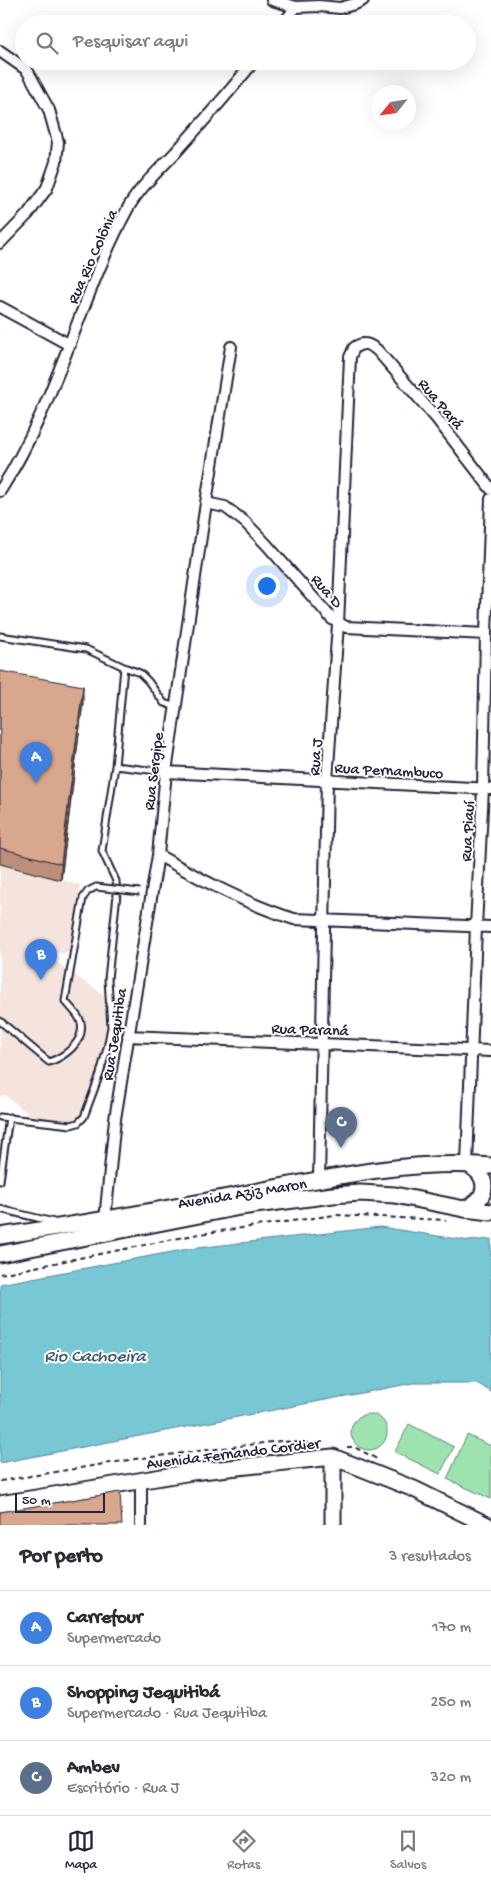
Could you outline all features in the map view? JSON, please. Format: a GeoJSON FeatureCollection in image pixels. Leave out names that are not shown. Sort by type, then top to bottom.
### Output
{"type":"FeatureCollection","features":[{"type":"Feature","properties":{"kind":"main road","name":"Avenida Aziz Maron"},"geometry":{"type":"LineString","coordinates":[[0,1236],[104,1220],[393,1168],[467,1164],[491,1166]]}},
{"type":"Feature","properties":{"kind":"main road"},"geometry":{"type":"LineString","coordinates":[[459,1215],[479,1200],[483,1192],[484,1183],[481,1175],[475,1168],[467,1164]]}},
{"type":"Feature","properties":{"kind":"main road","name":"Avenida Aziz Maron"},"geometry":{"type":"LineString","coordinates":[[0,1254],[240,1208],[360,1192],[395,1195],[459,1215],[491,1212]]}},
{"type":"Feature","properties":{"kind":"main road"},"geometry":{"type":"LineString","coordinates":[[333,1457],[333,1525]]}},
{"type":"Feature","properties":{"kind":"main road","name":"Avenida Fernando Cordier"},"geometry":{"type":"LineString","coordinates":[[0,1504],[192,1472],[333,1457],[414,1489],[487,1525]]}},
{"type":"Feature","properties":{"kind":"street"},"geometry":{"type":"LineString","coordinates":[[272,0],[296,6],[340,8],[363,0]]}},
{"type":"Feature","properties":{"kind":"street"},"geometry":{"type":"LineString","coordinates":[[290,15],[296,6]]}},
{"type":"Feature","properties":{"kind":"street"},"geometry":{"type":"LineString","coordinates":[[0,51],[15,62]]}},
{"type":"Feature","properties":{"kind":"street"},"geometry":{"type":"LineString","coordinates":[[0,243],[28,214],[47,188],[56,162],[58,142],[49,110],[26,70]]}},
{"type":"Feature","properties":{"kind":"street","name":"Rua Rio Colônia"},"geometry":{"type":"LineString","coordinates":[[0,491],[22,455],[70,345],[101,262],[129,206],[150,178],[208,117],[247,70]]}},
{"type":"Feature","properties":{"kind":"street"},"geometry":{"type":"LineString","coordinates":[[0,307],[70,345]]}},
{"type":"Feature","properties":{"kind":"street","name":"Rua Pará"},"geometry":{"type":"LineString","coordinates":[[364,343],[370,344],[377,350],[431,412],[491,489]]}},
{"type":"Feature","properties":{"kind":"street","name":"Rua J"},"geometry":{"type":"LineString","coordinates":[[319,1180],[320,1044],[327,781],[338,624],[350,357],[354,348],[364,343]]}},
{"type":"Feature","properties":{"kind":"street","name":"Rua Sergipe"},"geometry":{"type":"LineString","coordinates":[[158,854],[166,772],[231,347]]}},
{"type":"Feature","properties":{"kind":"street","name":"Rua Piauí"},"geometry":{"type":"LineString","coordinates":[[467,1164],[476,927],[487,789],[486,634],[491,499]]}},
{"type":"Feature","properties":{"kind":"street","name":"Rua D"},"geometry":{"type":"LineString","coordinates":[[206,503],[225,507],[245,522],[338,624],[346,627],[486,634]]}},
{"type":"Feature","properties":{"kind":"street","name":"Rua Pernambuco"},"geometry":{"type":"LineString","coordinates":[[166,772],[487,789]]}},
{"type":"Feature","properties":{"kind":"street"},"geometry":{"type":"LineString","coordinates":[[158,854],[216,887],[268,911],[294,920],[491,927]]}},
{"type":"Feature","properties":{"kind":"street","name":"Rua Jequitiba"},"geometry":{"type":"LineString","coordinates":[[104,1220],[115,1119],[158,854]]}},
{"type":"Feature","properties":{"kind":"street","name":"Rua Paraná"},"geometry":{"type":"LineString","coordinates":[[128,1036],[491,1051]]}},
{"type":"Feature","properties":{"kind":"street"},"geometry":{"type":"LineString","coordinates":[[141,1481],[141,1525]]}},
{"type":"Feature","properties":{"kind":"lane"},"geometry":{"type":"LineString","coordinates":[[0,636],[86,649],[124,668],[140,673],[164,703],[176,707]]}},
{"type":"Feature","properties":{"kind":"lane"},"geometry":{"type":"LineString","coordinates":[[0,1117],[71,1125],[78,1123],[84,1117],[100,1074],[111,1027],[108,979],[117,894],[116,881],[102,851],[115,766],[124,668]]}},
{"type":"Feature","properties":{"kind":"lane"},"geometry":{"type":"LineString","coordinates":[[115,766],[166,772]]}},
{"type":"Feature","properties":{"kind":"lane"},"geometry":{"type":"LineString","coordinates":[[0,1021],[49,1062],[59,1059],[69,1052],[81,1032],[81,1022],[65,1001],[83,898],[88,891],[96,887],[152,893]]}},
{"type":"Feature","properties":{"kind":"lane"},"geometry":{"type":"LineString","coordinates":[[0,1181],[10,1117]]}},
{"type":"Feature","properties":{"kind":"lane"},"geometry":{"type":"LineString","coordinates":[[0,1209],[66,1226]]}},
{"type":"Feature","properties":{"kind":"path"},"geometry":{"type":"LineString","coordinates":[[0,1274],[199,1234],[335,1215],[459,1215]]}},
{"type":"Feature","properties":{"kind":"shaded area"},"geometry":{"type":"Polygon","coordinates":[[[0,864],[80,885],[70,953],[49,952],[60,965],[103,994],[118,1040],[91,1086],[83,1121],[37,1121],[5,1095],[0,1097],[0,864]]]}},
{"type":"Feature","properties":{"kind":"green space"},"geometry":{"type":"Polygon","coordinates":[[[369,1414],[376,1415],[382,1419],[386,1425],[386,1439],[382,1445],[376,1449],[369,1450],[362,1449],[356,1445],[352,1439],[351,1432],[352,1425],[356,1419],[362,1415],[369,1414]]]}},
{"type":"Feature","properties":{"kind":"green space"},"geometry":{"type":"Polygon","coordinates":[[[409,1424],[454,1447],[440,1474],[395,1452],[409,1424]]]}},
{"type":"Feature","properties":{"kind":"green space"},"geometry":{"type":"Polygon","coordinates":[[[467,1435],[491,1446],[491,1499],[447,1479],[467,1435]]]}},
{"type":"Feature","properties":{"kind":"water","name":"Rio Cachoeira"},"geometry":{"type":"Polygon","coordinates":[[[380,1227],[470,1241],[491,1239],[491,1392],[477,1383],[413,1383],[0,1463],[0,1284],[188,1249],[380,1227]]]}},
{"type":"Feature","properties":{"kind":"building"},"geometry":{"type":"Polygon","coordinates":[[[0,671],[83,686],[61,864],[0,848],[0,671]]]}},
{"type":"Feature","properties":{"kind":"building"},"geometry":{"type":"Polygon","coordinates":[[[120,1492],[122,1525],[0,1525],[0,1512],[120,1492]]]}},
{"type":"Feature","properties":{"kind":"place","name":"Carrefour"},"geometry":{"type":"Point","coordinates":[36,783]}},
{"type":"Feature","properties":{"kind":"place","name":"Shopping Jequitibá"},"geometry":{"type":"Point","coordinates":[41,980]}},
{"type":"Feature","properties":{"kind":"place","name":"Ambev"},"geometry":{"type":"Point","coordinates":[341,1148]}}]}
